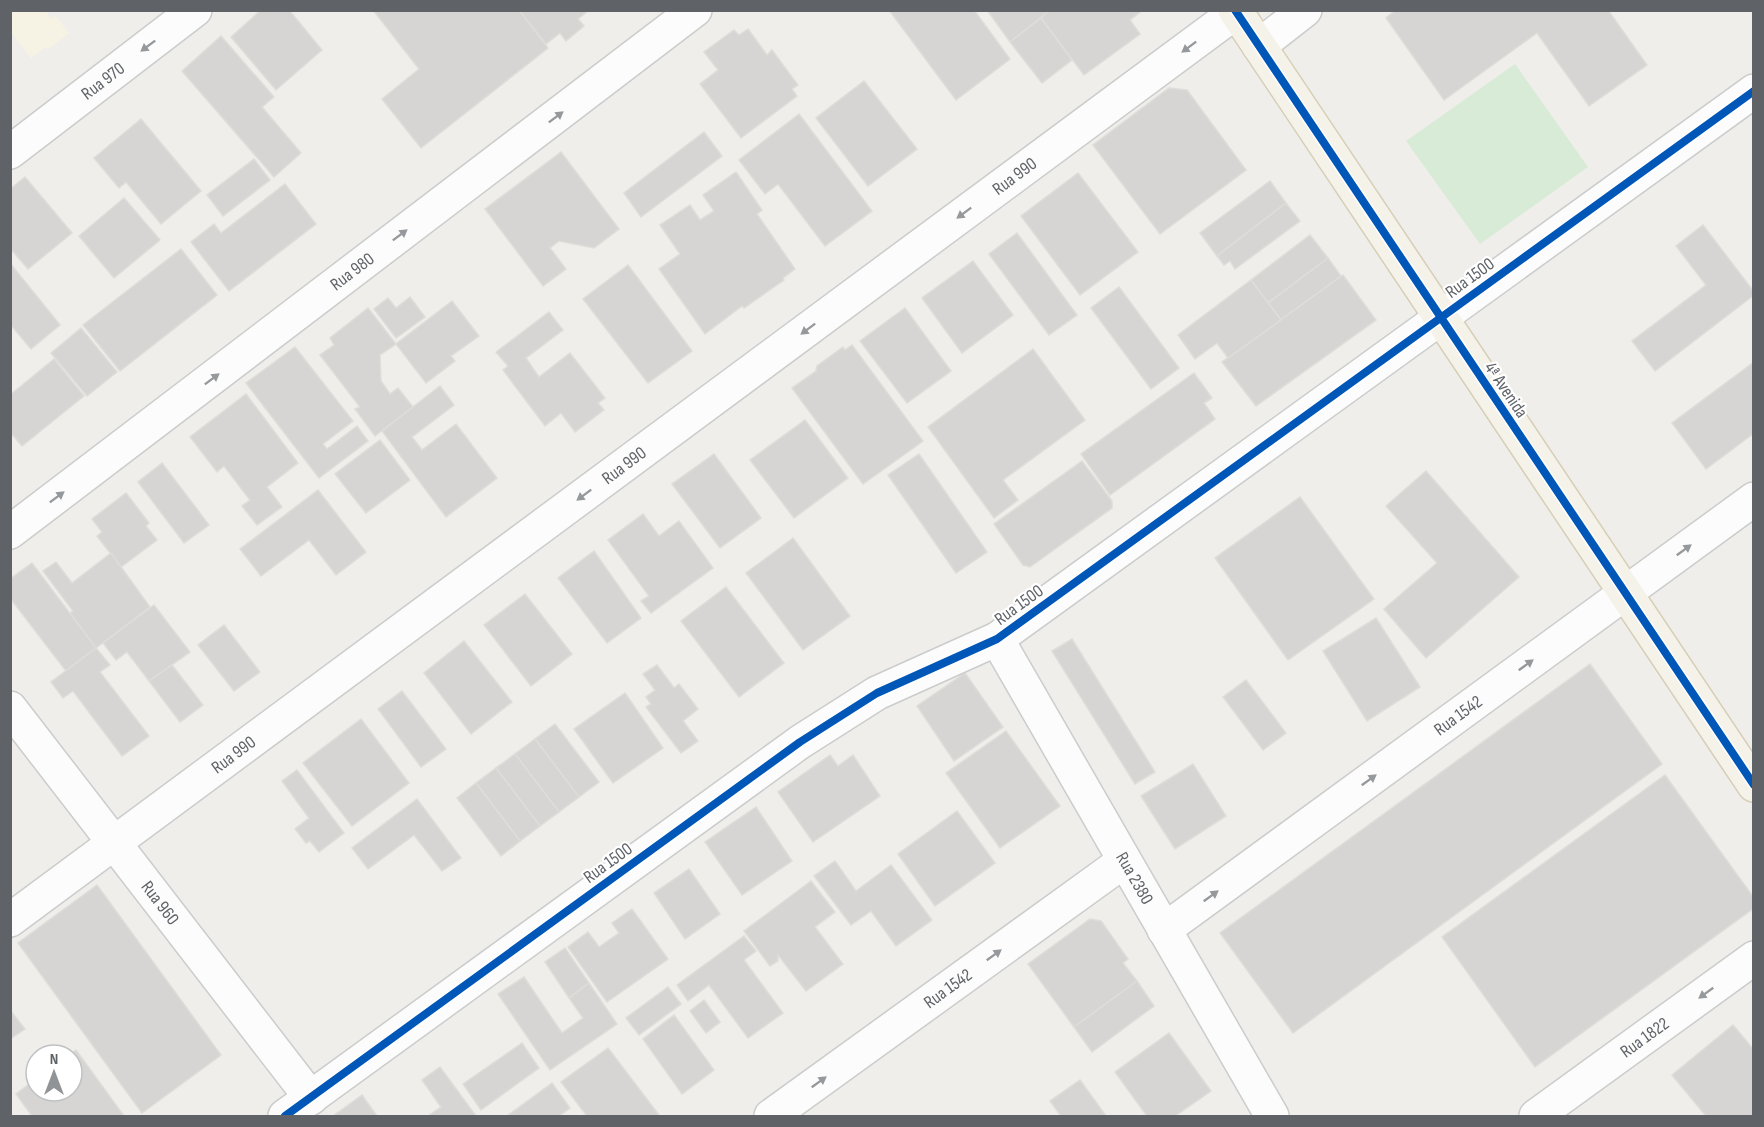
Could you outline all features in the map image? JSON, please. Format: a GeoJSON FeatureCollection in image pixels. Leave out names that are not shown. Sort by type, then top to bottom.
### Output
{"type":"FeatureCollection","features":[{"type":"Feature","properties":{"kind":"main road","name":"4ª Avenida"},"geometry":{"type":"LineString","coordinates":[[1235,11],[1754,785]]}},
{"type":"Feature","properties":{"kind":"street","name":"Rua 970"},"geometry":{"type":"LineString","coordinates":[[10,152],[195,10]]}},
{"type":"Feature","properties":{"kind":"street","name":"Rua 980"},"geometry":{"type":"LineString","coordinates":[[10,532],[695,10]]}},
{"type":"Feature","properties":{"kind":"street"},"geometry":{"type":"LineString","coordinates":[[1259,46],[1305,10]]}},
{"type":"Feature","properties":{"kind":"street","name":"Rua 990"},"geometry":{"type":"LineString","coordinates":[[10,920],[1235,11]]}},
{"type":"Feature","properties":{"kind":"street","name":"Rua 1500"},"geometry":{"type":"LineString","coordinates":[[298,1107],[800,742],[877,693],[997,639],[1754,91]]}},
{"type":"Feature","properties":{"kind":"street","name":"Rua 1542"},"geometry":{"type":"LineString","coordinates":[[1164,930],[1754,499]]}},
{"type":"Feature","properties":{"kind":"street","name":"Rua 2380"},"geometry":{"type":"LineString","coordinates":[[997,639],[1272,1116]]}},
{"type":"Feature","properties":{"kind":"street","name":"Rua 960"},"geometry":{"type":"LineString","coordinates":[[10,708],[114,843],[298,1107]]}},
{"type":"Feature","properties":{"kind":"street","name":"Rua 1542"},"geometry":{"type":"LineString","coordinates":[[771,1116],[1124,861]]}},
{"type":"Feature","properties":{"kind":"street","name":"Rua 1822"},"geometry":{"type":"LineString","coordinates":[[1536,1116],[1754,958]]}},
{"type":"Feature","properties":{"kind":"shaded area"},"geometry":{"type":"Polygon","coordinates":[[[45,10],[52,19],[56,16],[69,33],[48,49],[46,47],[31,58],[11,32],[11,11],[45,10]]]}},
{"type":"Feature","properties":{"kind":"green space"},"geometry":{"type":"Polygon","coordinates":[[[1515,64],[1588,167],[1480,244],[1406,141],[1515,64]]]}},
{"type":"Feature","properties":{"kind":"building"},"geometry":{"type":"Polygon","coordinates":[[[261,10],[289,10],[322,50],[276,90],[231,37],[261,10]]]}},
{"type":"Feature","properties":{"kind":"building"},"geometry":{"type":"Polygon","coordinates":[[[373,10],[519,10],[548,48],[421,148],[382,99],[419,69],[373,10]]]}},
{"type":"Feature","properties":{"kind":"building"},"geometry":{"type":"Polygon","coordinates":[[[519,10],[589,10],[578,19],[584,26],[566,41],[560,33],[546,44],[519,10]]]}},
{"type":"Feature","properties":{"kind":"building"},"geometry":{"type":"Polygon","coordinates":[[[889,10],[974,10],[1010,59],[956,100],[889,10]]]}},
{"type":"Feature","properties":{"kind":"building"},"geometry":{"type":"Polygon","coordinates":[[[987,10],[1050,10],[1010,42],[987,10]]]}},
{"type":"Feature","properties":{"kind":"building"},"geometry":{"type":"Polygon","coordinates":[[[1050,10],[1143,10],[1130,20],[1140,34],[1084,75],[1041,18],[1050,10]]]}},
{"type":"Feature","properties":{"kind":"building"},"geometry":{"type":"Polygon","coordinates":[[[1396,10],[1608,10],[1647,65],[1589,106],[1537,33],[1444,100],[1386,18],[1396,10]]]}},
{"type":"Feature","properties":{"kind":"building"},"geometry":{"type":"Polygon","coordinates":[[[1041,18],[1072,60],[1042,83],[1010,42],[1041,18]]]}},
{"type":"Feature","properties":{"kind":"building"},"geometry":{"type":"Polygon","coordinates":[[[748,29],[767,55],[772,50],[798,85],[792,89],[797,96],[741,138],[700,84],[718,70],[704,52],[734,30],[739,35],[748,29]]]}},
{"type":"Feature","properties":{"kind":"building"},"geometry":{"type":"Polygon","coordinates":[[[221,36],[274,97],[262,107],[301,153],[274,177],[182,71],[221,36]]]}},
{"type":"Feature","properties":{"kind":"building"},"geometry":{"type":"Polygon","coordinates":[[[864,81],[917,149],[868,186],[816,118],[864,81]]]}},
{"type":"Feature","properties":{"kind":"building"},"geometry":{"type":"Polygon","coordinates":[[[1169,88],[1187,90],[1246,170],[1160,234],[1093,145],[1169,88]]]}},
{"type":"Feature","properties":{"kind":"building"},"geometry":{"type":"Polygon","coordinates":[[[799,114],[872,211],[825,246],[778,184],[765,194],[739,160],[799,114]]]}},
{"type":"Feature","properties":{"kind":"building"},"geometry":{"type":"Polygon","coordinates":[[[141,119],[201,191],[161,224],[126,182],[119,188],[94,158],[141,119]]]}},
{"type":"Feature","properties":{"kind":"building"},"geometry":{"type":"Polygon","coordinates":[[[704,132],[722,156],[641,217],[624,193],[704,132]]]}},
{"type":"Feature","properties":{"kind":"building"},"geometry":{"type":"Polygon","coordinates":[[[561,152],[619,229],[594,248],[559,241],[550,248],[566,269],[543,286],[485,209],[561,152]]]}},
{"type":"Feature","properties":{"kind":"building"},"geometry":{"type":"Polygon","coordinates":[[[254,159],[270,180],[223,216],[207,195],[254,159]]]}},
{"type":"Feature","properties":{"kind":"building"},"geometry":{"type":"Polygon","coordinates":[[[736,172],[762,210],[757,214],[795,269],[783,278],[784,280],[744,308],[742,306],[705,334],[659,269],[680,254],[660,225],[690,205],[700,220],[714,211],[703,195],[736,172]]]}},
{"type":"Feature","properties":{"kind":"building"},"geometry":{"type":"Polygon","coordinates":[[[1078,173],[1138,252],[1080,295],[1021,216],[1078,173]]]}},
{"type":"Feature","properties":{"kind":"building"},"geometry":{"type":"Polygon","coordinates":[[[25,177],[72,233],[28,269],[10,248],[10,189],[25,177]]]}},
{"type":"Feature","properties":{"kind":"building"},"geometry":{"type":"Polygon","coordinates":[[[1270,181],[1286,203],[1217,256],[1200,233],[1270,181]]]}},
{"type":"Feature","properties":{"kind":"building"},"geometry":{"type":"Polygon","coordinates":[[[285,184],[316,224],[229,291],[191,242],[214,224],[221,233],[285,184]]]}},
{"type":"Feature","properties":{"kind":"building"},"geometry":{"type":"Polygon","coordinates":[[[124,198],[160,240],[114,278],[79,236],[124,198]]]}},
{"type":"Feature","properties":{"kind":"building"},"geometry":{"type":"Polygon","coordinates":[[[1286,203],[1300,221],[1235,269],[1230,261],[1224,265],[1217,256],[1286,203]]]}},
{"type":"Feature","properties":{"kind":"building"},"geometry":{"type":"Polygon","coordinates":[[[1703,225],[1754,295],[1655,371],[1632,341],[1706,285],[1676,246],[1703,225]]]}},
{"type":"Feature","properties":{"kind":"building"},"geometry":{"type":"Polygon","coordinates":[[[1017,233],[1077,315],[1049,335],[989,254],[1017,233]]]}},
{"type":"Feature","properties":{"kind":"building"},"geometry":{"type":"Polygon","coordinates":[[[1310,235],[1328,258],[1268,303],[1251,280],[1310,235]]]}},
{"type":"Feature","properties":{"kind":"building"},"geometry":{"type":"Polygon","coordinates":[[[181,249],[217,295],[120,371],[83,325],[181,249]]]}},
{"type":"Feature","properties":{"kind":"building"},"geometry":{"type":"Polygon","coordinates":[[[1328,258],[1341,276],[1281,320],[1268,303],[1328,258]]]}},
{"type":"Feature","properties":{"kind":"building"},"geometry":{"type":"Polygon","coordinates":[[[973,261],[1013,315],[962,353],[922,298],[973,261]]]}},
{"type":"Feature","properties":{"kind":"building"},"geometry":{"type":"Polygon","coordinates":[[[10,263],[60,325],[31,349],[10,324],[10,263]]]}},
{"type":"Feature","properties":{"kind":"building"},"geometry":{"type":"Polygon","coordinates":[[[628,265],[692,351],[648,383],[583,299],[628,265]]]}},
{"type":"Feature","properties":{"kind":"building"},"geometry":{"type":"Polygon","coordinates":[[[1343,275],[1376,320],[1256,406],[1222,362],[1343,275]]]}},
{"type":"Feature","properties":{"kind":"building"},"geometry":{"type":"Polygon","coordinates":[[[1251,280],[1281,320],[1228,358],[1217,343],[1195,359],[1178,335],[1251,280]]]}},
{"type":"Feature","properties":{"kind":"building"},"geometry":{"type":"Polygon","coordinates":[[[1119,287],[1179,368],[1151,389],[1091,308],[1119,287]]]}},
{"type":"Feature","properties":{"kind":"building"},"geometry":{"type":"Polygon","coordinates":[[[410,297],[425,317],[396,338],[374,309],[388,298],[396,308],[410,297]]]}},
{"type":"Feature","properties":{"kind":"building"},"geometry":{"type":"Polygon","coordinates":[[[452,301],[479,336],[451,356],[455,361],[426,383],[396,344],[452,301]]]}},
{"type":"Feature","properties":{"kind":"building"},"geometry":{"type":"Polygon","coordinates":[[[368,308],[396,344],[380,355],[381,381],[390,394],[398,388],[413,407],[375,436],[355,409],[360,407],[320,355],[334,345],[330,338],[368,308]]]}},
{"type":"Feature","properties":{"kind":"building"},"geometry":{"type":"Polygon","coordinates":[[[905,308],[951,371],[907,403],[860,341],[905,308]]]}},
{"type":"Feature","properties":{"kind":"building"},"geometry":{"type":"Polygon","coordinates":[[[549,312],[563,330],[526,358],[539,377],[570,353],[605,398],[598,403],[604,410],[575,432],[561,413],[545,426],[503,370],[508,366],[496,352],[549,312]]]}},
{"type":"Feature","properties":{"kind":"building"},"geometry":{"type":"Polygon","coordinates":[[[81,328],[117,372],[87,396],[51,353],[81,328]]]}},
{"type":"Feature","properties":{"kind":"building"},"geometry":{"type":"Polygon","coordinates":[[[852,345],[923,441],[863,484],[792,388],[843,347],[845,350],[852,345]]]}},
{"type":"Feature","properties":{"kind":"building"},"geometry":{"type":"Polygon","coordinates":[[[295,347],[353,421],[323,444],[327,449],[357,426],[368,441],[319,478],[246,383],[295,347]]]}},
{"type":"Feature","properties":{"kind":"building"},"geometry":{"type":"Polygon","coordinates":[[[1033,349],[1085,420],[1003,480],[1018,500],[994,518],[928,427],[1033,349]]]}},
{"type":"Feature","properties":{"kind":"building"},"geometry":{"type":"Polygon","coordinates":[[[54,359],[84,396],[22,446],[10,432],[10,395],[54,359]]]}},
{"type":"Feature","properties":{"kind":"building"},"geometry":{"type":"Polygon","coordinates":[[[1754,362],[1754,433],[1706,469],[1672,423],[1754,362]]]}},
{"type":"Feature","properties":{"kind":"building"},"geometry":{"type":"Polygon","coordinates":[[[1194,373],[1212,398],[1204,403],[1215,419],[1110,495],[1081,454],[1194,373]]]}},
{"type":"Feature","properties":{"kind":"building"},"geometry":{"type":"Polygon","coordinates":[[[440,386],[454,405],[412,437],[422,450],[456,424],[497,478],[446,517],[382,431],[440,386]]]}},
{"type":"Feature","properties":{"kind":"building"},"geometry":{"type":"Polygon","coordinates":[[[246,394],[298,463],[267,487],[282,507],[257,525],[242,506],[250,500],[224,466],[217,472],[190,437],[246,394]]]}},
{"type":"Feature","properties":{"kind":"building"},"geometry":{"type":"Polygon","coordinates":[[[805,420],[848,478],[794,518],[750,460],[805,420]]]}},
{"type":"Feature","properties":{"kind":"building"},"geometry":{"type":"Polygon","coordinates":[[[380,440],[410,480],[366,513],[335,474],[380,440]]]}},
{"type":"Feature","properties":{"kind":"building"},"geometry":{"type":"Polygon","coordinates":[[[714,454],[761,518],[720,548],[672,484],[714,454]]]}},
{"type":"Feature","properties":{"kind":"building"},"geometry":{"type":"Polygon","coordinates":[[[919,454],[987,552],[956,573],[888,475],[919,454]]]}},
{"type":"Feature","properties":{"kind":"building"},"geometry":{"type":"Polygon","coordinates":[[[1082,461],[1112,501],[1112,508],[1030,567],[1023,565],[994,524],[1082,461]]]}},
{"type":"Feature","properties":{"kind":"building"},"geometry":{"type":"Polygon","coordinates":[[[162,463],[209,525],[184,543],[138,482],[162,463]]]}},
{"type":"Feature","properties":{"kind":"building"},"geometry":{"type":"Polygon","coordinates":[[[1426,471],[1519,577],[1426,658],[1384,609],[1437,563],[1386,506],[1426,471]]]}},
{"type":"Feature","properties":{"kind":"building"},"geometry":{"type":"Polygon","coordinates":[[[318,490],[366,552],[336,575],[309,540],[261,576],[240,549],[318,490]]]}},
{"type":"Feature","properties":{"kind":"building"},"geometry":{"type":"Polygon","coordinates":[[[126,493],[149,523],[146,526],[157,540],[121,567],[97,536],[102,532],[92,519],[126,493]]]}},
{"type":"Feature","properties":{"kind":"building"},"geometry":{"type":"Polygon","coordinates":[[[1300,497],[1374,599],[1288,660],[1215,558],[1300,497]]]}},
{"type":"Feature","properties":{"kind":"building"},"geometry":{"type":"Polygon","coordinates":[[[643,514],[659,536],[679,521],[713,568],[651,613],[641,601],[649,596],[608,540],[643,514]]]}},
{"type":"Feature","properties":{"kind":"building"},"geometry":{"type":"Polygon","coordinates":[[[793,538],[850,616],[803,650],[746,573],[793,538]]]}},
{"type":"Feature","properties":{"kind":"building"},"geometry":{"type":"Polygon","coordinates":[[[594,551],[641,618],[607,643],[558,578],[594,551]]]}},
{"type":"Feature","properties":{"kind":"building"},"geometry":{"type":"Polygon","coordinates":[[[111,553],[150,607],[96,648],[70,613],[73,611],[43,571],[56,562],[72,583],[111,553]]]}},
{"type":"Feature","properties":{"kind":"building"},"geometry":{"type":"Polygon","coordinates":[[[32,563],[96,648],[66,671],[10,598],[10,579],[32,563]]]}},
{"type":"Feature","properties":{"kind":"building"},"geometry":{"type":"Polygon","coordinates":[[[726,587],[784,663],[739,697],[681,621],[726,587]]]}},
{"type":"Feature","properties":{"kind":"building"},"geometry":{"type":"Polygon","coordinates":[[[525,594],[572,654],[531,686],[484,625],[525,594]]]}},
{"type":"Feature","properties":{"kind":"building"},"geometry":{"type":"Polygon","coordinates":[[[154,605],[190,652],[149,681],[127,652],[116,660],[103,643],[154,605]]]}},
{"type":"Feature","properties":{"kind":"building"},"geometry":{"type":"Polygon","coordinates":[[[1376,618],[1420,687],[1367,721],[1323,651],[1376,618]]]}},
{"type":"Feature","properties":{"kind":"building"},"geometry":{"type":"Polygon","coordinates":[[[224,625],[260,672],[234,691],[198,645],[224,625]]]}},
{"type":"Feature","properties":{"kind":"building"},"geometry":{"type":"Polygon","coordinates":[[[1072,639],[1155,772],[1135,784],[1052,651],[1072,639]]]}},
{"type":"Feature","properties":{"kind":"building"},"geometry":{"type":"Polygon","coordinates":[[[464,641],[512,702],[471,734],[424,673],[464,641]]]}},
{"type":"Feature","properties":{"kind":"building"},"geometry":{"type":"Polygon","coordinates":[[[96,648],[110,665],[100,672],[149,736],[122,756],[73,691],[63,698],[51,682],[96,648]]]}},
{"type":"Feature","properties":{"kind":"building"},"geometry":{"type":"Polygon","coordinates":[[[1590,664],[1662,764],[1293,1033],[1220,933],[1590,664]]]}},
{"type":"Feature","properties":{"kind":"building"},"geometry":{"type":"Polygon","coordinates":[[[172,665],[203,705],[180,722],[149,681],[172,665]]]}},
{"type":"Feature","properties":{"kind":"building"},"geometry":{"type":"Polygon","coordinates":[[[657,665],[674,688],[679,684],[698,709],[683,721],[698,741],[681,753],[646,707],[651,704],[646,697],[655,690],[643,674],[657,665]]]}},
{"type":"Feature","properties":{"kind":"building"},"geometry":{"type":"Polygon","coordinates":[[[965,673],[1003,727],[954,761],[917,706],[965,673]]]}},
{"type":"Feature","properties":{"kind":"building"},"geometry":{"type":"Polygon","coordinates":[[[1246,680],[1286,733],[1263,750],[1223,697],[1246,680]]]}},
{"type":"Feature","properties":{"kind":"building"},"geometry":{"type":"Polygon","coordinates":[[[402,691],[446,749],[421,767],[378,709],[402,691]]]}},
{"type":"Feature","properties":{"kind":"building"},"geometry":{"type":"Polygon","coordinates":[[[625,693],[663,748],[613,783],[574,729],[625,693]]]}},
{"type":"Feature","properties":{"kind":"building"},"geometry":{"type":"Polygon","coordinates":[[[361,719],[409,783],[352,826],[303,763],[361,719]]]}},
{"type":"Feature","properties":{"kind":"building"},"geometry":{"type":"Polygon","coordinates":[[[555,724],[599,782],[579,797],[535,739],[555,724]]]}},
{"type":"Feature","properties":{"kind":"building"},"geometry":{"type":"Polygon","coordinates":[[[1006,731],[1060,806],[1000,848],[946,773],[1006,731]]]}},
{"type":"Feature","properties":{"kind":"building"},"geometry":{"type":"Polygon","coordinates":[[[535,739],[579,797],[559,812],[515,754],[535,739]]]}},
{"type":"Feature","properties":{"kind":"building"},"geometry":{"type":"Polygon","coordinates":[[[515,754],[559,812],[540,826],[496,768],[515,754]]]}},
{"type":"Feature","properties":{"kind":"building"},"geometry":{"type":"Polygon","coordinates":[[[830,755],[838,766],[853,755],[880,796],[813,842],[778,792],[830,755]]]}},
{"type":"Feature","properties":{"kind":"building"},"geometry":{"type":"Polygon","coordinates":[[[1193,764],[1226,816],[1175,849],[1141,796],[1193,764]]]}},
{"type":"Feature","properties":{"kind":"building"},"geometry":{"type":"Polygon","coordinates":[[[496,768],[540,826],[520,841],[476,783],[496,768]]]}},
{"type":"Feature","properties":{"kind":"building"},"geometry":{"type":"Polygon","coordinates":[[[297,770],[344,833],[319,852],[310,841],[306,843],[295,829],[309,818],[282,781],[297,770]]]}},
{"type":"Feature","properties":{"kind":"building"},"geometry":{"type":"Polygon","coordinates":[[[1665,775],[1754,898],[1754,908],[1535,1067],[1442,937],[1665,775]]]}},
{"type":"Feature","properties":{"kind":"building"},"geometry":{"type":"Polygon","coordinates":[[[476,783],[520,841],[501,856],[457,798],[476,783]]]}},
{"type":"Feature","properties":{"kind":"building"},"geometry":{"type":"Polygon","coordinates":[[[417,799],[461,858],[442,871],[414,835],[368,869],[352,848],[417,799]]]}},
{"type":"Feature","properties":{"kind":"building"},"geometry":{"type":"Polygon","coordinates":[[[756,807],[792,861],[742,895],[705,842],[756,807]]]}},
{"type":"Feature","properties":{"kind":"building"},"geometry":{"type":"Polygon","coordinates":[[[957,811],[995,863],[935,906],[898,854],[957,811]]]}},
{"type":"Feature","properties":{"kind":"building"},"geometry":{"type":"Polygon","coordinates":[[[835,861],[856,891],[891,865],[932,920],[896,946],[871,911],[851,925],[814,876],[835,861]]]}},
{"type":"Feature","properties":{"kind":"building"},"geometry":{"type":"Polygon","coordinates":[[[689,869],[720,914],[685,939],[654,893],[689,869]]]}},
{"type":"Feature","properties":{"kind":"building"},"geometry":{"type":"Polygon","coordinates":[[[811,881],[835,912],[815,927],[843,964],[806,991],[778,955],[778,961],[770,966],[744,931],[811,881]]]}},
{"type":"Feature","properties":{"kind":"building"},"geometry":{"type":"Polygon","coordinates":[[[97,885],[221,1055],[142,1113],[18,943],[97,885]]]}},
{"type":"Feature","properties":{"kind":"building"},"geometry":{"type":"Polygon","coordinates":[[[632,909],[668,959],[607,1002],[568,947],[588,932],[599,947],[619,933],[612,923],[632,909]]]}},
{"type":"Feature","properties":{"kind":"building"},"geometry":{"type":"Polygon","coordinates":[[[1090,919],[1101,921],[1128,959],[1123,963],[1137,981],[1074,1027],[1028,964],[1090,919]]]}},
{"type":"Feature","properties":{"kind":"building"},"geometry":{"type":"Polygon","coordinates":[[[744,936],[756,951],[744,960],[783,1013],[748,1038],[709,985],[688,1001],[677,985],[744,936]]]}},
{"type":"Feature","properties":{"kind":"building"},"geometry":{"type":"Polygon","coordinates":[[[565,948],[589,983],[569,998],[545,962],[565,948]]]}},
{"type":"Feature","properties":{"kind":"building"},"geometry":{"type":"Polygon","coordinates":[[[524,977],[562,1033],[583,1018],[569,998],[589,983],[617,1024],[550,1070],[498,994],[524,977]]]}},
{"type":"Feature","properties":{"kind":"building"},"geometry":{"type":"Polygon","coordinates":[[[1137,981],[1154,1006],[1092,1052],[1074,1027],[1137,981]]]}},
{"type":"Feature","properties":{"kind":"building"},"geometry":{"type":"Polygon","coordinates":[[[668,987],[681,1004],[639,1035],[626,1018],[668,987]]]}},
{"type":"Feature","properties":{"kind":"building"},"geometry":{"type":"Polygon","coordinates":[[[704,1000],[720,1022],[706,1033],[690,1011],[704,1000]]]}},
{"type":"Feature","properties":{"kind":"building"},"geometry":{"type":"Polygon","coordinates":[[[10,1010],[25,1029],[10,1039],[10,1010]]]}},
{"type":"Feature","properties":{"kind":"building"},"geometry":{"type":"Polygon","coordinates":[[[674,1015],[714,1070],[682,1094],[643,1039],[674,1015]]]}},
{"type":"Feature","properties":{"kind":"building"},"geometry":{"type":"Polygon","coordinates":[[[1733,1025],[1754,1050],[1754,1114],[1751,1116],[1706,1116],[1672,1075],[1733,1025]]]}},
{"type":"Feature","properties":{"kind":"building"},"geometry":{"type":"Polygon","coordinates":[[[1169,1033],[1211,1091],[1175,1116],[1147,1116],[1115,1072],[1169,1033]]]}},
{"type":"Feature","properties":{"kind":"building"},"geometry":{"type":"Polygon","coordinates":[[[522,1043],[539,1068],[481,1110],[463,1084],[522,1043]]]}},
{"type":"Feature","properties":{"kind":"building"},"geometry":{"type":"Polygon","coordinates":[[[608,1048],[659,1115],[587,1116],[561,1082],[608,1048]]]}},
{"type":"Feature","properties":{"kind":"building"},"geometry":{"type":"Polygon","coordinates":[[[84,1061],[124,1116],[32,1116],[16,1094],[24,1088],[24,1103],[84,1103],[84,1061]]]}},
{"type":"Feature","properties":{"kind":"building"},"geometry":{"type":"Polygon","coordinates":[[[440,1067],[476,1116],[428,1116],[441,1107],[422,1080],[440,1067]]]}},
{"type":"Feature","properties":{"kind":"building"},"geometry":{"type":"Polygon","coordinates":[[[1080,1080],[1106,1116],[1061,1116],[1050,1101],[1080,1080]]]}},
{"type":"Feature","properties":{"kind":"building"},"geometry":{"type":"Polygon","coordinates":[[[552,1083],[570,1108],[559,1116],[507,1116],[552,1083]]]}},
{"type":"Feature","properties":{"kind":"building"},"geometry":{"type":"Polygon","coordinates":[[[362,1095],[377,1116],[333,1116],[362,1095]]]}},
{"type":"Feature","properties":{"kind":"cycle path"},"geometry":{"type":"LineString","coordinates":[[1235,10],[1754,785]]}},
{"type":"Feature","properties":{"kind":"cycle path"},"geometry":{"type":"LineString","coordinates":[[285,1116],[800,742],[877,693],[997,639],[1754,91]]}}]}
